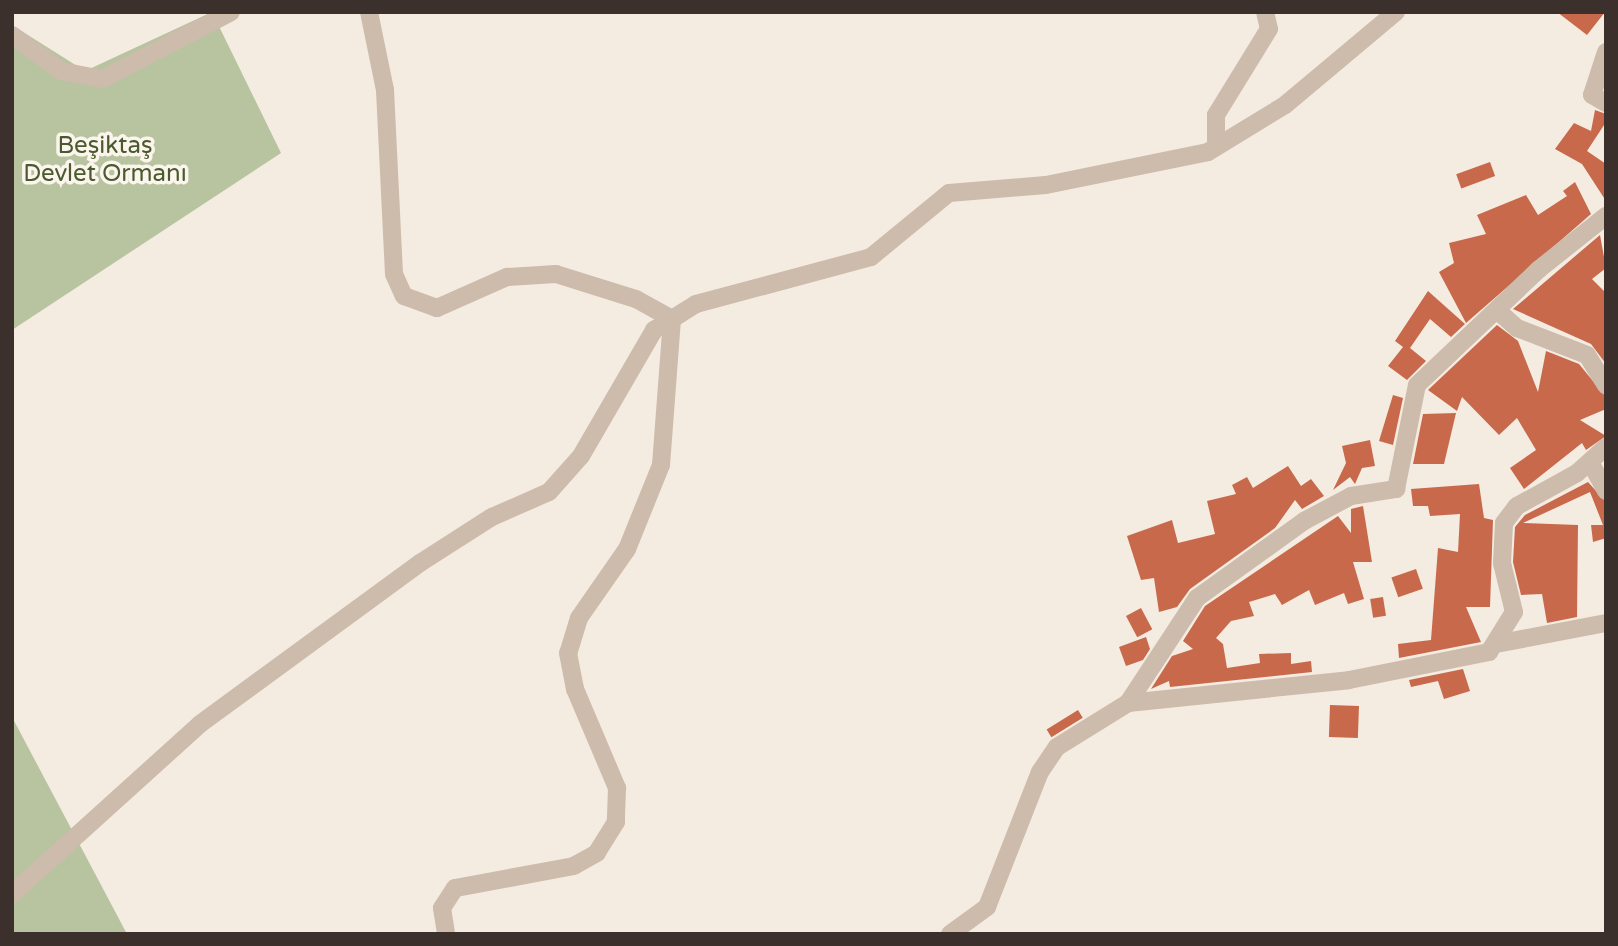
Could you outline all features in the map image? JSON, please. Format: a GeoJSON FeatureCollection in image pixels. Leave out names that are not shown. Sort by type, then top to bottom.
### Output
{"type":"FeatureCollection","features":[{"type":"Feature","properties":{"kind":"street"},"geometry":{"type":"LineString","coordinates":[[12,35],[61,71],[102,79],[231,12]]}},
{"type":"Feature","properties":{"kind":"street"},"geometry":{"type":"LineString","coordinates":[[369,12],[385,90],[394,274],[404,296],[437,308],[491,281],[556,274],[636,299],[672,319]]}},
{"type":"Feature","properties":{"kind":"street"},"geometry":{"type":"LineString","coordinates":[[1216,147],[1216,115],[1269,29],[1265,12]]}},
{"type":"Feature","properties":{"kind":"street"},"geometry":{"type":"LineString","coordinates":[[12,894],[200,724],[420,563],[492,517],[549,492],[581,456],[654,330],[696,304],[871,257],[949,192],[1046,185],[1216,147],[1285,105],[1396,12]]}},
{"type":"Feature","properties":{"kind":"street"},"geometry":{"type":"LineString","coordinates":[[1606,52],[1592,95],[1606,103]]}},
{"type":"Feature","properties":{"kind":"street"},"geometry":{"type":"LineString","coordinates":[[1128,703],[1198,598],[1304,520],[1351,496],[1396,489],[1417,386],[1498,311],[1605,220]]}},
{"type":"Feature","properties":{"kind":"street"},"geometry":{"type":"LineString","coordinates":[[1498,311],[1517,328],[1587,355],[1606,386]]}},
{"type":"Feature","properties":{"kind":"street"},"geometry":{"type":"LineString","coordinates":[[446,934],[442,908],[462,884],[574,866],[606,843],[616,822],[617,788],[575,689],[568,653],[584,608],[627,549],[661,466],[672,319]]}},
{"type":"Feature","properties":{"kind":"street"},"geometry":{"type":"LineString","coordinates":[[950,934],[987,907],[1048,758],[1072,735],[1128,703],[1349,680],[1489,652],[1514,612],[1502,563],[1504,523],[1517,506],[1590,462],[1606,447]]}},
{"type":"Feature","properties":{"kind":"street"},"geometry":{"type":"LineString","coordinates":[[1590,462],[1606,491]]}},
{"type":"Feature","properties":{"kind":"street"},"geometry":{"type":"LineString","coordinates":[[1496,644],[1606,623]]}},
{"type":"Feature","properties":{"kind":"green space","name":"Beşiktaş Devlet Ormanı"},"geometry":{"type":"Polygon","coordinates":[[[212,12],[281,153],[12,330],[12,25],[85,71],[212,12]]]}},
{"type":"Feature","properties":{"kind":"green space"},"geometry":{"type":"Polygon","coordinates":[[[12,717],[127,934],[12,934],[12,717]]]}},
{"type":"Feature","properties":{"kind":"building"},"geometry":{"type":"Polygon","coordinates":[[[1557,12],[1605,12],[1587,35],[1557,12]]]}},
{"type":"Feature","properties":{"kind":"building"},"geometry":{"type":"Polygon","coordinates":[[[1595,110],[1606,114],[1606,122],[1587,151],[1606,164],[1606,201],[1582,164],[1555,149],[1574,123],[1591,131],[1595,110]]]}},
{"type":"Feature","properties":{"kind":"building"},"geometry":{"type":"Polygon","coordinates":[[[1490,162],[1495,176],[1461,188],[1456,174],[1490,162]]]}},
{"type":"Feature","properties":{"kind":"building"},"geometry":{"type":"Polygon","coordinates":[[[1575,182],[1591,214],[1466,323],[1439,272],[1454,263],[1449,243],[1486,234],[1477,215],[1526,195],[1538,215],[1567,196],[1563,191],[1575,182]]]}},
{"type":"Feature","properties":{"kind":"building"},"geometry":{"type":"Polygon","coordinates":[[[1600,235],[1606,268],[1592,279],[1606,293],[1606,364],[1591,344],[1513,309],[1600,235]]]}},
{"type":"Feature","properties":{"kind":"building"},"geometry":{"type":"Polygon","coordinates":[[[1428,291],[1465,324],[1451,337],[1430,319],[1410,348],[1426,361],[1407,380],[1388,366],[1403,347],[1395,341],[1428,291]]]}},
{"type":"Feature","properties":{"kind":"building"},"geometry":{"type":"Polygon","coordinates":[[[1497,325],[1518,341],[1538,392],[1546,351],[1579,364],[1606,397],[1606,409],[1580,420],[1606,436],[1586,450],[1582,443],[1524,489],[1510,468],[1536,450],[1517,418],[1499,435],[1462,397],[1457,411],[1428,390],[1497,325]]]}},
{"type":"Feature","properties":{"kind":"building"},"geometry":{"type":"Polygon","coordinates":[[[1393,395],[1403,398],[1393,445],[1379,441],[1393,395]]]}},
{"type":"Feature","properties":{"kind":"building"},"geometry":{"type":"Polygon","coordinates":[[[1456,413],[1444,464],[1413,464],[1423,414],[1456,413]]]}},
{"type":"Feature","properties":{"kind":"building"},"geometry":{"type":"Polygon","coordinates":[[[1370,440],[1375,466],[1362,468],[1355,484],[1350,477],[1333,490],[1346,463],[1342,446],[1370,440]]]}},
{"type":"Feature","properties":{"kind":"building"},"geometry":{"type":"Polygon","coordinates":[[[1288,466],[1301,486],[1311,479],[1324,496],[1302,509],[1295,500],[1275,528],[1190,589],[1177,607],[1159,612],[1154,578],[1141,580],[1127,536],[1172,520],[1178,543],[1215,534],[1207,501],[1236,494],[1232,485],[1247,477],[1253,488],[1288,466]]]}},
{"type":"Feature","properties":{"kind":"building"},"geometry":{"type":"Polygon","coordinates":[[[1588,482],[1606,502],[1606,538],[1593,542],[1591,525],[1603,525],[1590,492],[1523,523],[1578,525],[1577,617],[1547,623],[1542,594],[1521,595],[1513,562],[1515,527],[1525,515],[1588,482]]]}},
{"type":"Feature","properties":{"kind":"building"},"geometry":{"type":"Polygon","coordinates":[[[1479,484],[1484,518],[1493,520],[1490,607],[1466,607],[1481,642],[1399,658],[1398,644],[1431,640],[1438,548],[1458,552],[1460,514],[1430,516],[1428,506],[1413,506],[1411,489],[1479,484]]]}},
{"type":"Feature","properties":{"kind":"building"},"geometry":{"type":"Polygon","coordinates":[[[1363,506],[1372,562],[1353,562],[1364,599],[1348,604],[1344,593],[1315,605],[1309,590],[1282,605],[1275,594],[1249,602],[1254,616],[1231,621],[1216,638],[1223,644],[1227,668],[1260,663],[1259,654],[1291,653],[1291,664],[1311,661],[1312,672],[1170,687],[1169,681],[1151,689],[1172,656],[1193,649],[1183,641],[1205,606],[1338,516],[1351,533],[1351,509],[1363,506]]]}},
{"type":"Feature","properties":{"kind":"building"},"geometry":{"type":"Polygon","coordinates":[[[1416,569],[1423,589],[1398,597],[1391,577],[1416,569]]]}},
{"type":"Feature","properties":{"kind":"building"},"geometry":{"type":"Polygon","coordinates":[[[1383,597],[1386,616],[1373,618],[1370,599],[1383,597]]]}},
{"type":"Feature","properties":{"kind":"building"},"geometry":{"type":"Polygon","coordinates":[[[1141,608],[1152,629],[1137,637],[1126,616],[1141,608]]]}},
{"type":"Feature","properties":{"kind":"building"},"geometry":{"type":"Polygon","coordinates":[[[1146,637],[1150,649],[1143,660],[1126,666],[1119,647],[1146,637]]]}},
{"type":"Feature","properties":{"kind":"building"},"geometry":{"type":"Polygon","coordinates":[[[1463,669],[1470,691],[1444,699],[1438,681],[1411,687],[1409,680],[1463,669]]]}},
{"type":"Feature","properties":{"kind":"building"},"geometry":{"type":"Polygon","coordinates":[[[1330,705],[1359,706],[1358,738],[1329,737],[1330,705]]]}},
{"type":"Feature","properties":{"kind":"building"},"geometry":{"type":"Polygon","coordinates":[[[1078,710],[1083,718],[1051,737],[1047,730],[1078,710]]]}}]}
